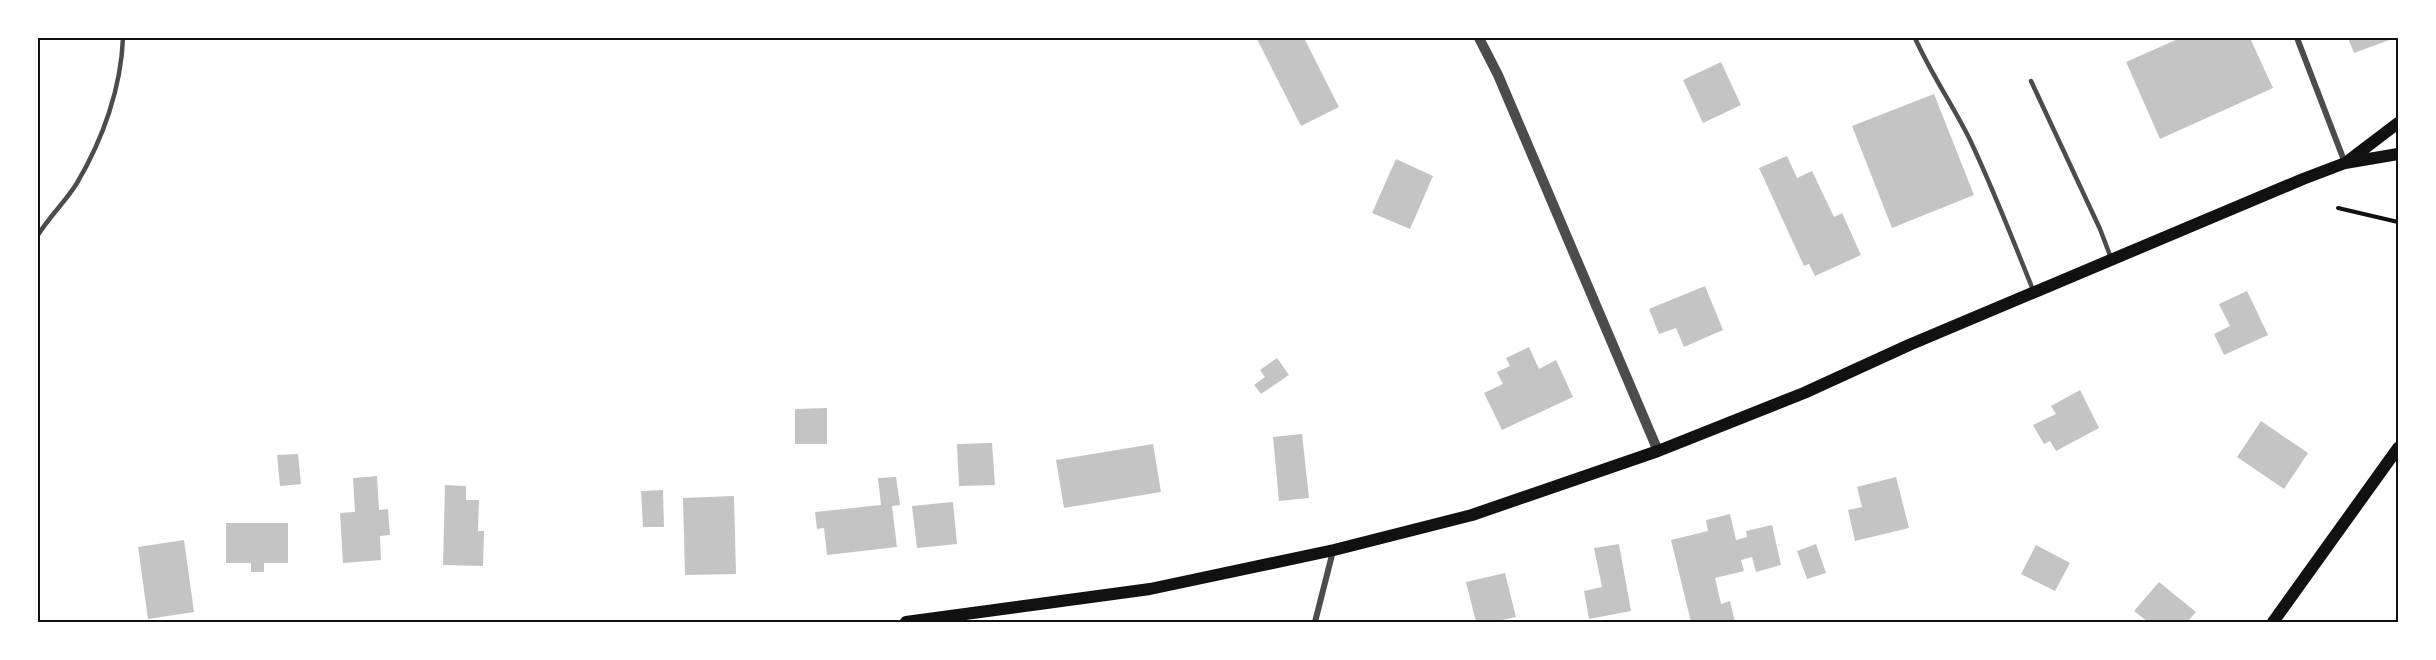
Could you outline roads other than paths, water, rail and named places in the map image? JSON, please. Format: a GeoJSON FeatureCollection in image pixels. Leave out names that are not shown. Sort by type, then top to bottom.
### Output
{"type":"FeatureCollection","features":[{"type":"Feature","properties":{"kind":"main road"},"geometry":{"type":"LineString","coordinates":[[2345,163],[2398,123]]}},
{"type":"Feature","properties":{"kind":"main road"},"geometry":{"type":"LineString","coordinates":[[906,622],[1150,589],[1234,573],[1472,515],[1658,451],[1804,393],[1909,345],[2345,163],[2398,154]]}},
{"type":"Feature","properties":{"kind":"main road"},"geometry":{"type":"LineString","coordinates":[[2273,622],[2398,448]]}},
{"type":"Feature","properties":{"kind":"street"},"geometry":{"type":"LineString","coordinates":[[1479,38],[1498,75],[1658,451]]}},
{"type":"Feature","properties":{"kind":"street"},"geometry":{"type":"LineString","coordinates":[[2297,38],[2345,163]]}},
{"type":"Feature","properties":{"kind":"street"},"geometry":{"type":"LineString","coordinates":[[1316,622],[1334,550]]}},
{"type":"Feature","properties":{"kind":"lane"},"geometry":{"type":"LineString","coordinates":[[38,235],[76,184],[100,135],[113,100],[122,65],[123,38]]}},
{"type":"Feature","properties":{"kind":"lane"},"geometry":{"type":"LineString","coordinates":[[1915,38],[1930,70],[1970,140],[2034,293]]}},
{"type":"Feature","properties":{"kind":"lane"},"geometry":{"type":"LineString","coordinates":[[2031,81],[2100,229],[2112,261]]}}]}
